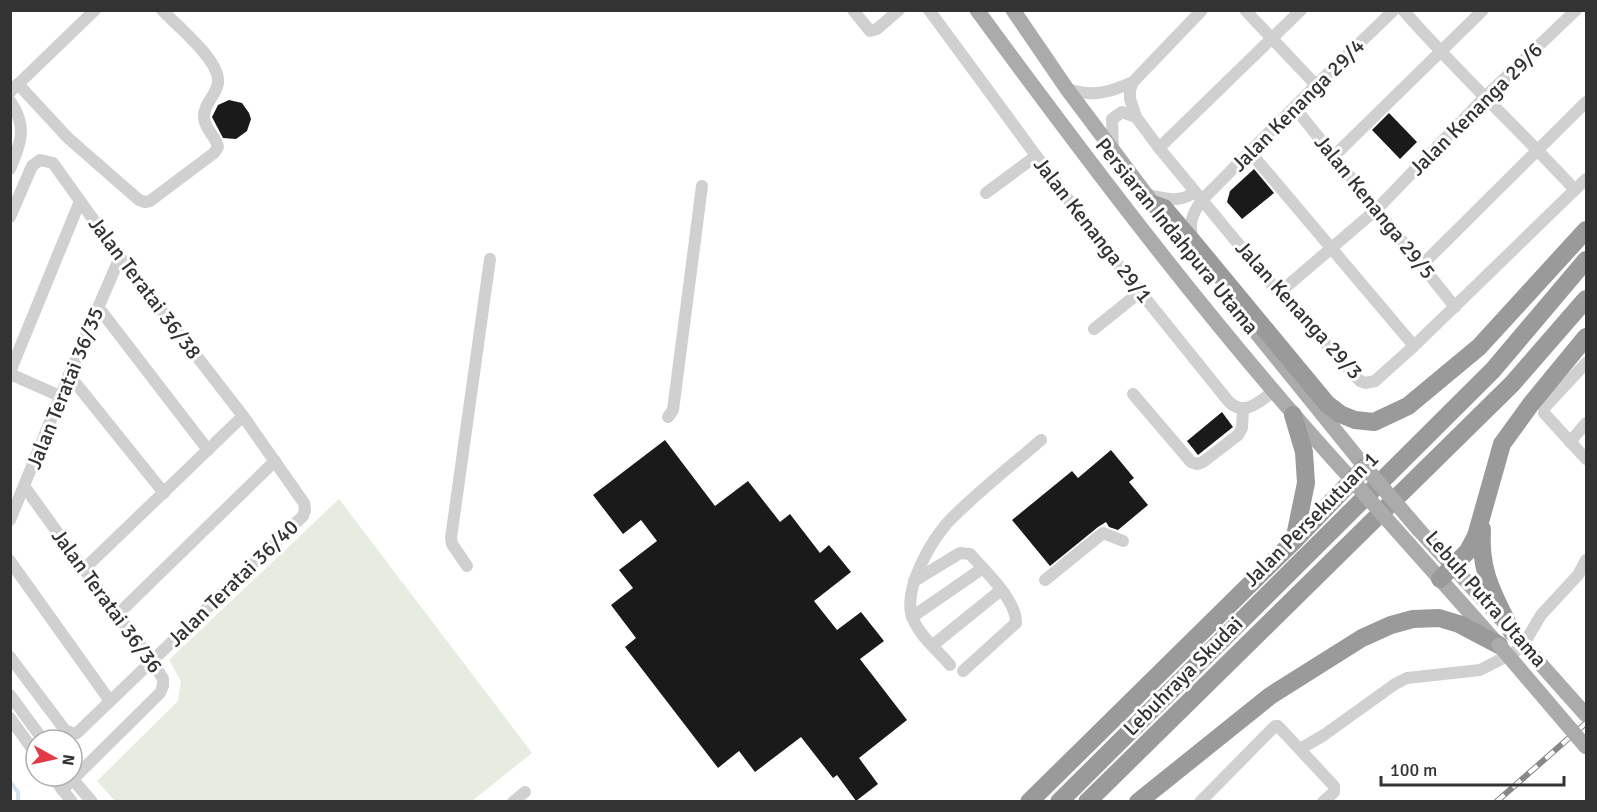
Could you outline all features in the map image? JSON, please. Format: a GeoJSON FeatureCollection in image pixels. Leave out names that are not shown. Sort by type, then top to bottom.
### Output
{"type":"FeatureCollection","features":[{"type":"Feature","properties":{"kind":"highway"},"geometry":{"type":"LineString","coordinates":[[1149,199],[1164,208],[1327,404],[1340,414],[1355,420],[1374,422],[1408,406],[1479,347],[1587,230]]}},
{"type":"Feature","properties":{"kind":"highway","name":"Jalan Persekutuan 1"},"geometry":{"type":"LineString","coordinates":[[1059,801],[1493,370],[1587,260]]}},
{"type":"Feature","properties":{"kind":"highway","name":"Lebuhraya Skudai"},"geometry":{"type":"LineString","coordinates":[[1087,801],[1512,384],[1587,299]]}},
{"type":"Feature","properties":{"kind":"highway"},"geometry":{"type":"LineString","coordinates":[[1440,579],[1454,567],[1476,536],[1502,444],[1531,404],[1579,364],[1587,337]]}},
{"type":"Feature","properties":{"kind":"highway"},"geometry":{"type":"LineString","coordinates":[[1293,415],[1304,452],[1306,483],[1294,541]]}},
{"type":"Feature","properties":{"kind":"highway"},"geometry":{"type":"LineString","coordinates":[[1029,801],[1294,541],[1359,474]]}},
{"type":"Feature","properties":{"kind":"highway"},"geometry":{"type":"LineString","coordinates":[[1484,507],[1481,549],[1488,585],[1512,632]]}},
{"type":"Feature","properties":{"kind":"highway"},"geometry":{"type":"LineString","coordinates":[[1138,801],[1270,696],[1362,638],[1391,625],[1413,619],[1439,618],[1458,624],[1499,645]]}},
{"type":"Feature","properties":{"kind":"main road","name":"Persiaran Indahpura Utama"},"geometry":{"type":"LineString","coordinates":[[977,10],[1154,244],[1293,415],[1359,474]]}},
{"type":"Feature","properties":{"kind":"main road","name":"Persiaran Indahpura Utama"},"geometry":{"type":"LineString","coordinates":[[1013,10],[1113,151],[1359,474]]}},
{"type":"Feature","properties":{"kind":"main road","name":"Lebuh Putra Utama"},"geometry":{"type":"LineString","coordinates":[[1359,474],[1419,530],[1587,715]]}},
{"type":"Feature","properties":{"kind":"main road","name":"Lebuh Putra Utama"},"geometry":{"type":"LineString","coordinates":[[1359,474],[1407,542],[1587,747]]}},
{"type":"Feature","properties":{"kind":"street"},"geometry":{"type":"LineString","coordinates":[[95,10],[14,88],[102,168],[139,200],[145,202],[150,201],[214,153],[218,147],[204,118],[207,103],[218,84],[215,67],[162,10]]}},
{"type":"Feature","properties":{"kind":"street"},"geometry":{"type":"LineString","coordinates":[[853,10],[870,32],[899,10]]}},
{"type":"Feature","properties":{"kind":"street"},"geometry":{"type":"LineString","coordinates":[[1067,89],[1095,95],[1133,82],[1202,10]]}},
{"type":"Feature","properties":{"kind":"street"},"geometry":{"type":"LineString","coordinates":[[1245,10],[1316,85]]}},
{"type":"Feature","properties":{"kind":"street"},"geometry":{"type":"LineString","coordinates":[[1159,148],[1301,10]]}},
{"type":"Feature","properties":{"kind":"street","name":"Jalan Kenanga 29/4"},"geometry":{"type":"LineString","coordinates":[[1199,196],[1250,152],[1394,10]]}},
{"type":"Feature","properties":{"kind":"street"},"geometry":{"type":"LineString","coordinates":[[1403,10],[1439,52],[1486,96],[1575,190]]}},
{"type":"Feature","properties":{"kind":"street"},"geometry":{"type":"LineString","coordinates":[[1334,156],[1483,10]]}},
{"type":"Feature","properties":{"kind":"street","name":"Jalan Kenanga 29/6"},"geometry":{"type":"LineString","coordinates":[[1279,293],[1377,209],[1486,96],[1576,10]]}},
{"type":"Feature","properties":{"kind":"street","name":"Jalan Kenanga 29/1"},"geometry":{"type":"LineString","coordinates":[[931,11],[1096,237],[1229,402],[1243,409]]}},
{"type":"Feature","properties":{"kind":"street"},"geometry":{"type":"LineString","coordinates":[[1133,82],[1130,99],[1136,117]]}},
{"type":"Feature","properties":{"kind":"street"},"geometry":{"type":"LineString","coordinates":[[10,101],[17,112],[22,132],[19,149],[10,169]]}},
{"type":"Feature","properties":{"kind":"street"},"geometry":{"type":"LineString","coordinates":[[1422,265],[1587,102]]}},
{"type":"Feature","properties":{"kind":"street","name":"Jalan Kenanga 29/5"},"geometry":{"type":"LineString","coordinates":[[1295,108],[1455,307]]}},
{"type":"Feature","properties":{"kind":"street"},"geometry":{"type":"LineString","coordinates":[[1113,151],[1112,120],[1122,112],[1136,117]]}},
{"type":"Feature","properties":{"kind":"street","name":"Jalan Kenanga 29/3"},"geometry":{"type":"LineString","coordinates":[[1136,117],[1279,293],[1359,381],[1365,383],[1375,381],[1414,346],[1587,179]]}},
{"type":"Feature","properties":{"kind":"street"},"geometry":{"type":"LineString","coordinates":[[1250,152],[1414,346]]}},
{"type":"Feature","properties":{"kind":"street"},"geometry":{"type":"LineString","coordinates":[[986,193],[1036,156]]}},
{"type":"Feature","properties":{"kind":"street","name":"Jalan Teratai 36/38"},"geometry":{"type":"LineString","coordinates":[[10,217],[32,166],[40,160],[46,160],[58,169],[120,257],[243,416]]}},
{"type":"Feature","properties":{"kind":"street"},"geometry":{"type":"LineString","coordinates":[[668,417],[673,410],[702,186]]}},
{"type":"Feature","properties":{"kind":"street"},"geometry":{"type":"LineString","coordinates":[[1149,199],[1176,200],[1199,196]]}},
{"type":"Feature","properties":{"kind":"street"},"geometry":{"type":"LineString","coordinates":[[1193,242],[1191,221],[1199,196]]}},
{"type":"Feature","properties":{"kind":"street"},"geometry":{"type":"LineString","coordinates":[[60,396],[10,373],[80,201]]}},
{"type":"Feature","properties":{"kind":"street","name":"Jalan Teratai 36/35"},"geometry":{"type":"LineString","coordinates":[[10,520],[120,257]]}},
{"type":"Feature","properties":{"kind":"street"},"geometry":{"type":"LineString","coordinates":[[467,566],[452,544],[451,537],[490,259]]}},
{"type":"Feature","properties":{"kind":"street"},"geometry":{"type":"LineString","coordinates":[[1094,329],[1140,292]]}},
{"type":"Feature","properties":{"kind":"street"},"geometry":{"type":"LineString","coordinates":[[98,308],[208,450]]}},
{"type":"Feature","properties":{"kind":"street"},"geometry":{"type":"LineString","coordinates":[[1579,364],[1545,407],[1544,412],[1547,418],[1587,459]]}},
{"type":"Feature","properties":{"kind":"street"},"geometry":{"type":"LineString","coordinates":[[69,375],[164,493]]}},
{"type":"Feature","properties":{"kind":"street"},"geometry":{"type":"LineString","coordinates":[[1133,394],[1191,462],[1197,464],[1203,462],[1238,435],[1242,428],[1243,409],[1274,391]]}},
{"type":"Feature","properties":{"kind":"street"},"geometry":{"type":"LineString","coordinates":[[84,569],[243,416]]}},
{"type":"Feature","properties":{"kind":"street","name":"Jalan Teratai 36/40"},"geometry":{"type":"LineString","coordinates":[[10,657],[65,730],[77,733],[303,516],[304,503],[243,416]]}},
{"type":"Feature","properties":{"kind":"street"},"geometry":{"type":"LineString","coordinates":[[1570,442],[1587,423]]}},
{"type":"Feature","properties":{"kind":"street"},"geometry":{"type":"LineString","coordinates":[[950,665],[920,631],[912,617],[910,597],[914,581],[924,559],[949,520],[1041,440]]}},
{"type":"Feature","properties":{"kind":"street"},"geometry":{"type":"LineString","coordinates":[[117,615],[275,461]]}},
{"type":"Feature","properties":{"kind":"street","name":"Jalan Teratai 36/36"},"geometry":{"type":"LineString","coordinates":[[24,486],[163,679],[163,686],[159,693],[84,766]]}},
{"type":"Feature","properties":{"kind":"street"},"geometry":{"type":"LineString","coordinates":[[1045,580],[1103,533],[1123,541]]}},
{"type":"Feature","properties":{"kind":"street"},"geometry":{"type":"LineString","coordinates":[[914,581],[960,553],[970,554],[1001,590],[1016,615],[1016,623],[963,671]]}},
{"type":"Feature","properties":{"kind":"street"},"geometry":{"type":"LineString","coordinates":[[1300,749],[1407,678],[1480,670],[1515,652],[1528,637],[1541,615],[1578,575],[1587,560]]}},
{"type":"Feature","properties":{"kind":"street"},"geometry":{"type":"LineString","coordinates":[[10,561],[110,701]]}},
{"type":"Feature","properties":{"kind":"street"},"geometry":{"type":"LineString","coordinates":[[912,617],[982,568]]}},
{"type":"Feature","properties":{"kind":"street"},"geometry":{"type":"LineString","coordinates":[[933,645],[1001,590]]}},
{"type":"Feature","properties":{"kind":"street"},"geometry":{"type":"LineString","coordinates":[[10,695],[35,728]]}},
{"type":"Feature","properties":{"kind":"street"},"geometry":{"type":"LineString","coordinates":[[10,718],[24,737]]}},
{"type":"Feature","properties":{"kind":"street"},"geometry":{"type":"LineString","coordinates":[[1200,801],[1275,726],[1281,727],[1335,789],[1323,801]]}},
{"type":"Feature","properties":{"kind":"street"},"geometry":{"type":"LineString","coordinates":[[1152,801],[1229,730]]}},
{"type":"Feature","properties":{"kind":"street"},"geometry":{"type":"LineString","coordinates":[[81,788],[92,801]]}},
{"type":"Feature","properties":{"kind":"street"},"geometry":{"type":"LineString","coordinates":[[62,790],[72,801]]}},
{"type":"Feature","properties":{"kind":"street"},"geometry":{"type":"LineString","coordinates":[[513,801],[525,792]]}},
{"type":"Feature","properties":{"kind":"shaded area"},"geometry":{"type":"Polygon","coordinates":[[[339,499],[532,753],[472,801],[115,801],[97,781],[178,701],[181,681],[169,660],[339,499]]]}},
{"type":"Feature","properties":{"kind":"building"},"geometry":{"type":"Polygon","coordinates":[[[229,100],[242,103],[251,119],[247,131],[236,139],[223,138],[212,117],[218,105],[229,100]]]}},
{"type":"Feature","properties":{"kind":"building"},"geometry":{"type":"Polygon","coordinates":[[[1389,113],[1417,142],[1400,159],[1372,130],[1389,113]]]}},
{"type":"Feature","properties":{"kind":"building"},"geometry":{"type":"Polygon","coordinates":[[[1254,169],[1274,193],[1242,219],[1227,202],[1230,191],[1254,169]]]}},
{"type":"Feature","properties":{"kind":"building"},"geometry":{"type":"Polygon","coordinates":[[[1222,412],[1233,427],[1198,455],[1187,441],[1222,412]]]}},
{"type":"Feature","properties":{"kind":"building"},"geometry":{"type":"Polygon","coordinates":[[[665,440],[715,506],[748,481],[780,522],[790,514],[820,553],[829,545],[851,572],[814,601],[837,630],[861,612],[884,641],[860,659],[907,720],[859,758],[878,784],[856,801],[837,775],[833,778],[801,737],[755,772],[739,751],[718,768],[625,647],[636,638],[611,605],[633,588],[619,570],[657,541],[641,520],[623,534],[593,495],[665,440]]]}},
{"type":"Feature","properties":{"kind":"building"},"geometry":{"type":"Polygon","coordinates":[[[1111,450],[1134,478],[1129,482],[1148,505],[1118,530],[1109,527],[1106,522],[1050,566],[1012,520],[1072,471],[1078,478],[1111,450]]]}},
{"type":"Feature","properties":{"kind":"waterway"},"geometry":{"type":"LineString","coordinates":[[10,782],[18,792],[18,802]]}},
{"type":"Feature","properties":{"kind":"railway"},"geometry":{"type":"LineString","coordinates":[[1496,802],[1586,723]]}}]}
